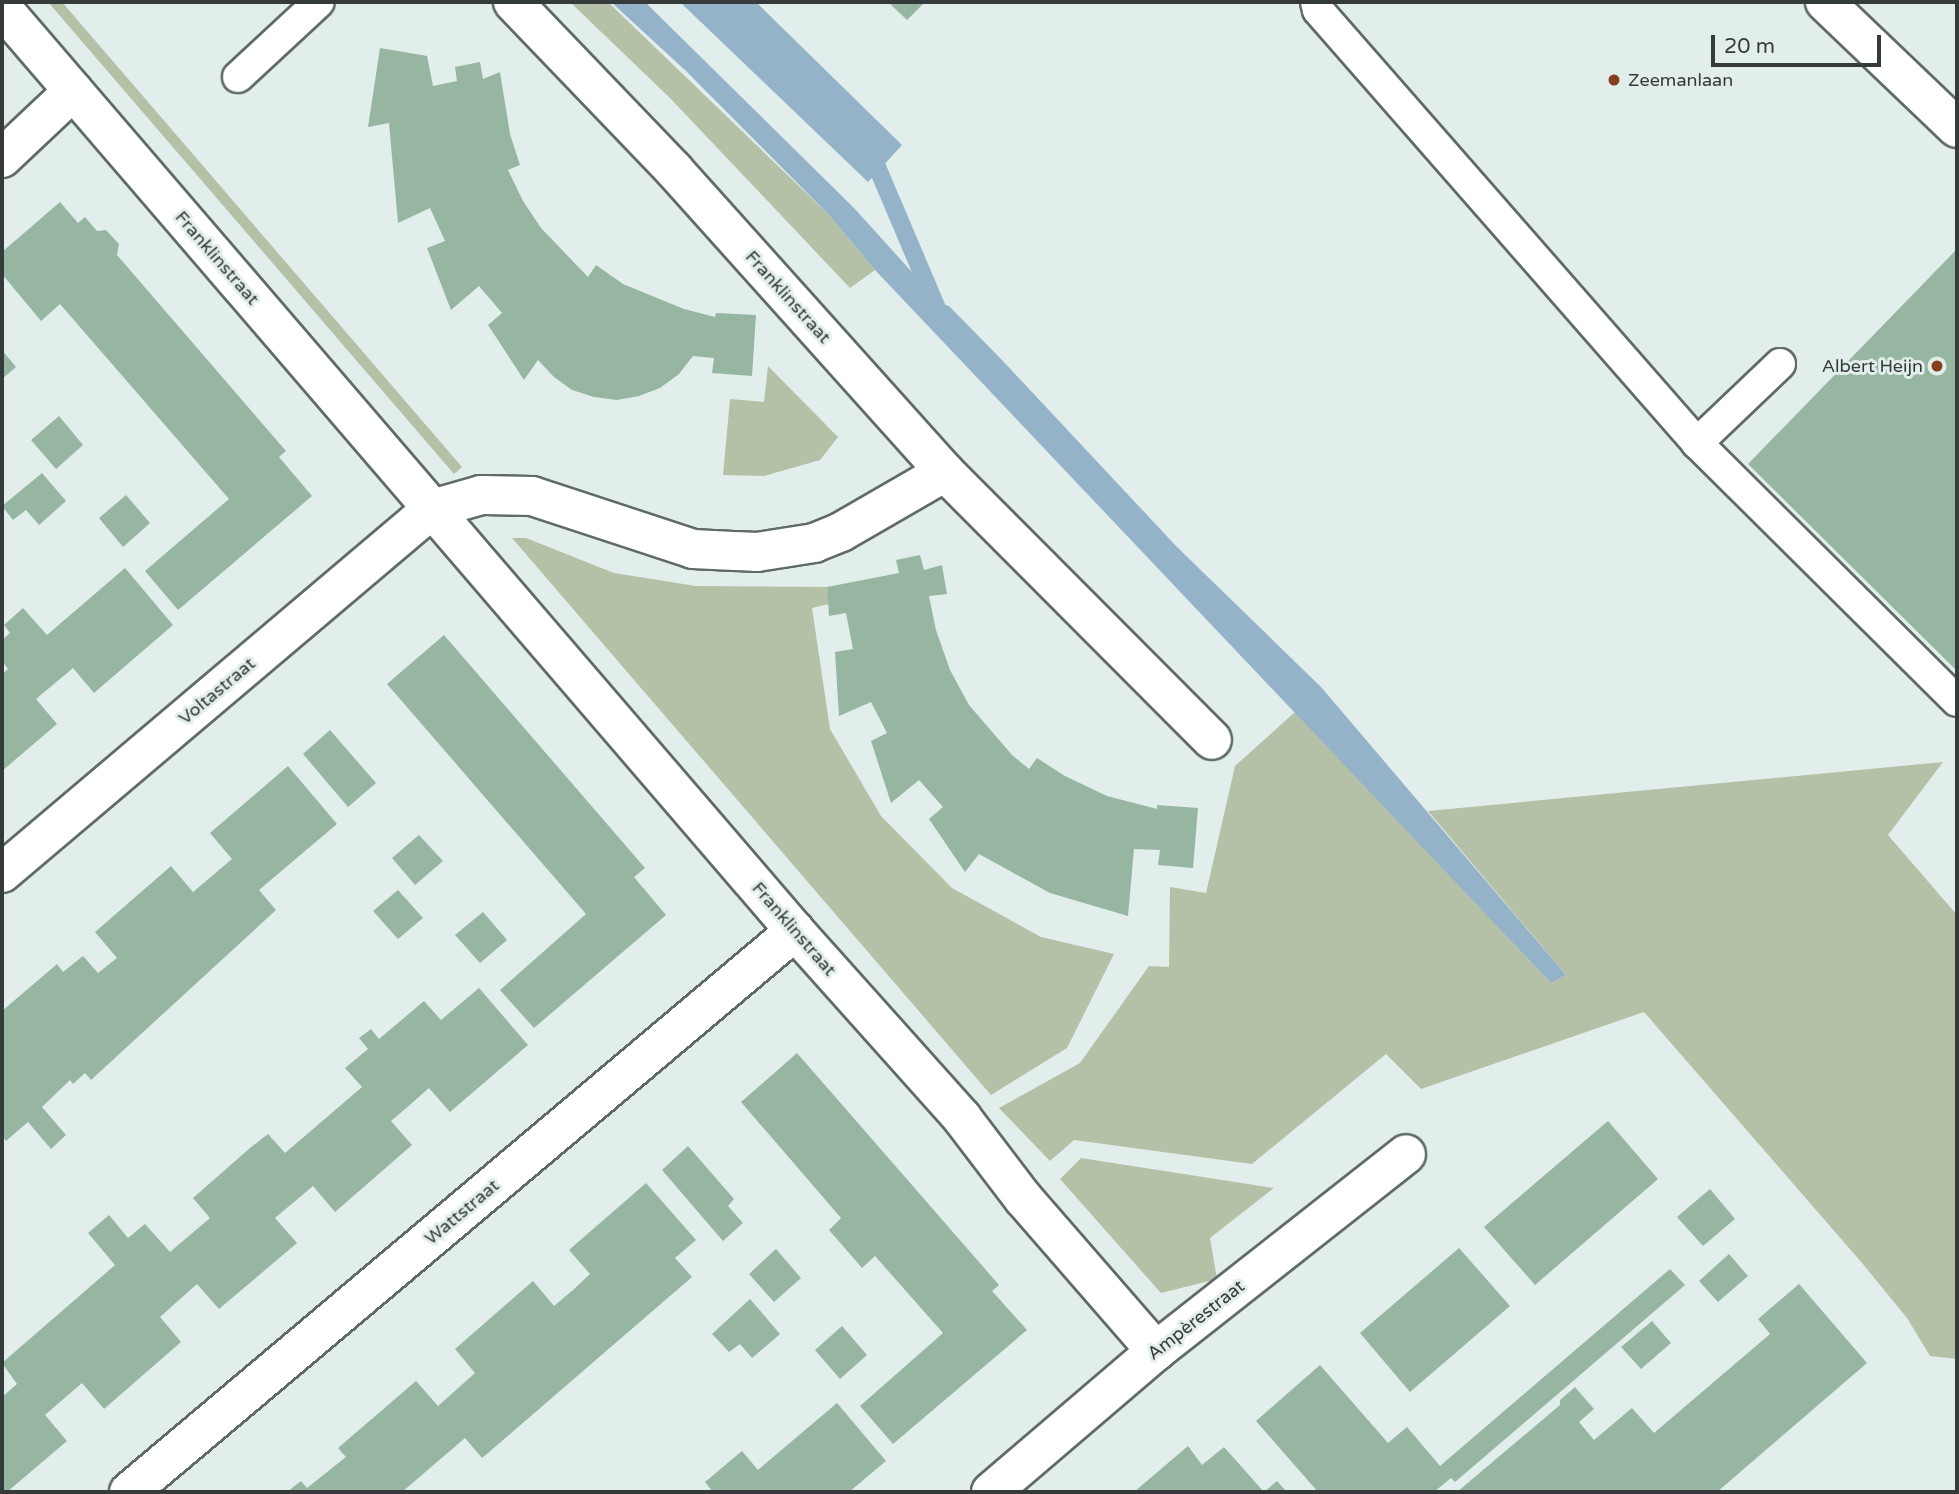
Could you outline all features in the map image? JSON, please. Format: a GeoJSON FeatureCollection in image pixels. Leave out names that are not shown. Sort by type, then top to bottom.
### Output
{"type":"FeatureCollection","features":[{"type":"Feature","properties":{"kind":"street","name":"Franklinstraat"},"geometry":{"type":"LineString","coordinates":[[513,2],[674,170],[946,472],[1212,740]]}},
{"type":"Feature","properties":{"kind":"street"},"geometry":{"type":"LineString","coordinates":[[1825,2],[1957,128]]}},
{"type":"Feature","properties":{"kind":"street","name":"Franklinstraat"},"geometry":{"type":"LineString","coordinates":[[2,8],[795,931],[962,1118],[1023,1198],[1156,1351]]}},
{"type":"Feature","properties":{"kind":"street"},"geometry":{"type":"LineString","coordinates":[[2,159],[73,91]]}},
{"type":"Feature","properties":{"kind":"street"},"geometry":{"type":"LineString","coordinates":[[432,509],[481,495],[532,496],[693,549],[757,552],[814,543],[841,532],[946,472]]}},
{"type":"Feature","properties":{"kind":"street","name":"Voltastraat"},"geometry":{"type":"LineString","coordinates":[[2,873],[432,509]]}},
{"type":"Feature","properties":{"kind":"street","name":"Wattstraat"},"geometry":{"type":"LineString","coordinates":[[129,1492],[795,931]]}},
{"type":"Feature","properties":{"kind":"street","name":"Ampèrestraat"},"geometry":{"type":"LineString","coordinates":[[991,1492],[1156,1351],[1406,1154]]}},
{"type":"Feature","properties":{"kind":"lane"},"geometry":{"type":"LineString","coordinates":[[239,76],[319,2]]}},
{"type":"Feature","properties":{"kind":"lane"},"geometry":{"type":"LineString","coordinates":[[1316,2],[1318,10],[1696,443],[1957,701]]}},
{"type":"Feature","properties":{"kind":"lane"},"geometry":{"type":"LineString","coordinates":[[1696,443],[1780,364]]}},
{"type":"Feature","properties":{"kind":"green space"},"geometry":{"type":"Polygon","coordinates":[[[48,2],[62,2],[462,467],[454,474],[48,2]]]}},
{"type":"Feature","properties":{"kind":"green space"},"geometry":{"type":"Polygon","coordinates":[[[570,2],[608,2],[829,215],[875,270],[850,288],[670,98],[570,2]]]}},
{"type":"Feature","properties":{"kind":"green space"},"geometry":{"type":"Polygon","coordinates":[[[768,366],[838,437],[820,460],[764,476],[723,475],[730,399],[764,402],[768,366]]]}},
{"type":"Feature","properties":{"kind":"green space"},"geometry":{"type":"Polygon","coordinates":[[[512,538],[526,538],[614,573],[696,586],[827,587],[829,604],[812,608],[830,729],[881,816],[952,888],[1041,937],[1114,954],[1067,1048],[991,1095],[512,538]]]}},
{"type":"Feature","properties":{"kind":"green space"},"geometry":{"type":"Polygon","coordinates":[[[1295,712],[1551,983],[1566,975],[1428,811],[1943,762],[1888,835],[1957,915],[1957,1359],[1930,1356],[1907,1318],[1862,1263],[1644,1012],[1421,1089],[1386,1054],[1252,1164],[1074,1140],[1050,1161],[999,1108],[1080,1063],[1149,966],[1169,967],[1170,887],[1206,893],[1235,766],[1295,712]]]}},
{"type":"Feature","properties":{"kind":"green space"},"geometry":{"type":"Polygon","coordinates":[[[1081,1158],[1274,1188],[1210,1238],[1217,1279],[1161,1293],[1060,1179],[1081,1158]]]}},
{"type":"Feature","properties":{"kind":"water"},"geometry":{"type":"Polygon","coordinates":[[[611,2],[645,2],[854,208],[940,303],[949,306],[1000,358],[1177,547],[1321,687],[1566,975],[1551,983],[875,270],[829,215],[686,71],[611,2]]]}},
{"type":"Feature","properties":{"kind":"water"},"geometry":{"type":"Polygon","coordinates":[[[680,2],[756,2],[902,145],[868,182],[680,2]]]}},
{"type":"Feature","properties":{"kind":"building"},"geometry":{"type":"Polygon","coordinates":[[[888,2],[925,2],[907,20],[888,2]]]}},
{"type":"Feature","properties":{"kind":"building"},"geometry":{"type":"Polygon","coordinates":[[[380,48],[427,56],[433,86],[457,81],[455,67],[480,62],[483,79],[500,72],[510,134],[520,165],[508,170],[523,201],[541,228],[588,277],[596,265],[623,284],[684,309],[715,317],[716,313],[756,315],[752,376],[712,373],[714,358],[693,356],[679,374],[660,388],[617,400],[572,390],[554,377],[538,360],[524,380],[488,325],[502,313],[479,286],[451,310],[427,248],[445,241],[430,208],[398,223],[389,123],[368,127],[380,48]]]}},
{"type":"Feature","properties":{"kind":"building"},"geometry":{"type":"Polygon","coordinates":[[[60,202],[78,223],[85,217],[97,231],[106,230],[119,244],[117,255],[286,451],[279,457],[312,496],[178,610],[145,571],[229,499],[60,304],[41,321],[2,274],[2,252],[60,202]]]}},
{"type":"Feature","properties":{"kind":"building"},"geometry":{"type":"Polygon","coordinates":[[[1957,249],[1957,671],[1748,464],[1957,249]]]}},
{"type":"Feature","properties":{"kind":"building"},"geometry":{"type":"Polygon","coordinates":[[[2,350],[16,367],[2,379],[2,350]]]}},
{"type":"Feature","properties":{"kind":"building"},"geometry":{"type":"Polygon","coordinates":[[[59,416],[83,445],[56,469],[31,440],[59,416]]]}},
{"type":"Feature","properties":{"kind":"building"},"geometry":{"type":"Polygon","coordinates":[[[42,473],[66,501],[39,525],[26,510],[13,520],[2,506],[42,473]]]}},
{"type":"Feature","properties":{"kind":"building"},"geometry":{"type":"Polygon","coordinates":[[[126,495],[150,523],[123,547],[99,518],[126,495]]]}},
{"type":"Feature","properties":{"kind":"building"},"geometry":{"type":"Polygon","coordinates":[[[920,555],[924,570],[942,565],[947,594],[929,596],[936,630],[950,670],[969,705],[1012,755],[1029,769],[1037,758],[1065,776],[1107,796],[1157,809],[1157,805],[1198,808],[1193,868],[1158,865],[1160,850],[1134,849],[1128,916],[1050,893],[979,854],[965,872],[929,819],[943,807],[919,780],[891,803],[871,741],[887,733],[871,702],[839,716],[835,652],[853,649],[846,613],[829,616],[827,587],[899,573],[896,560],[920,555]]]}},
{"type":"Feature","properties":{"kind":"building"},"geometry":{"type":"Polygon","coordinates":[[[125,568],[173,625],[94,693],[73,668],[36,699],[57,724],[2,771],[2,674],[8,669],[2,661],[2,640],[10,633],[4,625],[23,608],[47,635],[125,568]]]}},
{"type":"Feature","properties":{"kind":"building"},"geometry":{"type":"Polygon","coordinates":[[[444,635],[645,868],[634,877],[666,915],[534,1028],[500,990],[586,914],[387,684],[444,635]]]}},
{"type":"Feature","properties":{"kind":"building"},"geometry":{"type":"Polygon","coordinates":[[[330,730],[376,783],[348,807],[303,754],[330,730]]]}},
{"type":"Feature","properties":{"kind":"building"},"geometry":{"type":"Polygon","coordinates":[[[288,766],[337,824],[259,890],[276,910],[91,1080],[85,1073],[73,1084],[70,1080],[42,1107],[66,1135],[51,1149],[28,1122],[6,1141],[2,1136],[2,1011],[57,964],[63,972],[83,956],[98,973],[117,958],[95,932],[171,866],[193,892],[232,859],[210,833],[288,766]]]}},
{"type":"Feature","properties":{"kind":"building"},"geometry":{"type":"Polygon","coordinates":[[[419,835],[443,861],[415,885],[392,858],[419,835]]]}},
{"type":"Feature","properties":{"kind":"building"},"geometry":{"type":"Polygon","coordinates":[[[398,890],[423,918],[398,939],[373,911],[398,890]]]}},
{"type":"Feature","properties":{"kind":"building"},"geometry":{"type":"Polygon","coordinates":[[[483,912],[507,940],[480,963],[455,935],[483,912]]]}},
{"type":"Feature","properties":{"kind":"building"},"geometry":{"type":"Polygon","coordinates":[[[479,988],[528,1045],[450,1112],[429,1088],[391,1121],[412,1145],[335,1212],[313,1186],[275,1218],[297,1243],[219,1309],[197,1284],[160,1317],[181,1342],[104,1409],[82,1383],[45,1415],[67,1441],[7,1492],[2,1492],[2,1397],[17,1384],[2,1363],[115,1265],[88,1233],[109,1215],[128,1238],[145,1224],[170,1252],[210,1218],[193,1198],[250,1148],[268,1134],[285,1153],[362,1087],[345,1068],[368,1049],[359,1038],[371,1029],[379,1039],[424,1001],[441,1020],[479,988]]]}},
{"type":"Feature","properties":{"kind":"building"},"geometry":{"type":"Polygon","coordinates":[[[797,1053],[999,1285],[992,1291],[1027,1330],[893,1444],[860,1406],[943,1333],[875,1256],[862,1268],[829,1230],[841,1218],[741,1102],[797,1053]]]}},
{"type":"Feature","properties":{"kind":"building"},"geometry":{"type":"Polygon","coordinates":[[[1608,1121],[1658,1179],[1535,1285],[1484,1227],[1608,1121]]]}},
{"type":"Feature","properties":{"kind":"building"},"geometry":{"type":"Polygon","coordinates":[[[688,1146],[734,1199],[728,1206],[743,1223],[723,1241],[662,1170],[688,1146]]]}},
{"type":"Feature","properties":{"kind":"building"},"geometry":{"type":"Polygon","coordinates":[[[646,1183],[696,1240],[675,1258],[692,1277],[502,1441],[482,1458],[465,1438],[402,1492],[287,1492],[301,1481],[307,1488],[346,1457],[338,1448],[416,1381],[438,1406],[475,1373],[455,1349],[533,1281],[554,1306],[573,1290],[590,1274],[569,1250],[646,1183]]]}},
{"type":"Feature","properties":{"kind":"building"},"geometry":{"type":"Polygon","coordinates":[[[1710,1189],[1735,1219],[1703,1246],[1677,1217],[1710,1189]]]}},
{"type":"Feature","properties":{"kind":"building"},"geometry":{"type":"Polygon","coordinates":[[[1459,1248],[1510,1306],[1410,1392],[1360,1333],[1459,1248]]]}},
{"type":"Feature","properties":{"kind":"building"},"geometry":{"type":"Polygon","coordinates":[[[776,1249],[801,1278],[774,1302],[749,1274],[776,1249]]]}},
{"type":"Feature","properties":{"kind":"building"},"geometry":{"type":"Polygon","coordinates":[[[1729,1254],[1748,1276],[1718,1302],[1699,1281],[1729,1254]]]}},
{"type":"Feature","properties":{"kind":"building"},"geometry":{"type":"Polygon","coordinates":[[[1670,1269],[1685,1285],[1455,1482],[1451,1478],[1434,1492],[1318,1492],[1256,1421],[1320,1365],[1388,1443],[1407,1427],[1440,1466],[1670,1269]]]}},
{"type":"Feature","properties":{"kind":"building"},"geometry":{"type":"Polygon","coordinates":[[[1799,1284],[1867,1363],[1717,1492],[1457,1492],[1560,1405],[1560,1400],[1575,1387],[1594,1409],[1579,1422],[1594,1440],[1632,1408],[1654,1433],[1770,1334],[1758,1319],[1799,1284]]]}},
{"type":"Feature","properties":{"kind":"building"},"geometry":{"type":"Polygon","coordinates":[[[750,1299],[780,1334],[752,1358],[740,1344],[729,1352],[712,1334],[750,1299]]]}},
{"type":"Feature","properties":{"kind":"building"},"geometry":{"type":"Polygon","coordinates":[[[1652,1321],[1671,1343],[1641,1369],[1621,1347],[1652,1321]]]}},
{"type":"Feature","properties":{"kind":"building"},"geometry":{"type":"Polygon","coordinates":[[[842,1326],[867,1355],[840,1379],[815,1350],[842,1326]]]}},
{"type":"Feature","properties":{"kind":"building"},"geometry":{"type":"Polygon","coordinates":[[[837,1403],[886,1461],[849,1492],[713,1492],[705,1482],[742,1451],[758,1470],[837,1403]]]}},
{"type":"Feature","properties":{"kind":"building"},"geometry":{"type":"Polygon","coordinates":[[[1188,1446],[1202,1465],[1224,1447],[1264,1492],[1134,1492],[1188,1446]]]}},
{"type":"Feature","properties":{"kind":"building"},"geometry":{"type":"Polygon","coordinates":[[[1277,1481],[1287,1492],[1264,1492],[1277,1481]]]}},
{"type":"Feature","properties":{"kind":"waterway"},"geometry":{"type":"LineString","coordinates":[[869,148],[939,313]]}},
{"type":"Feature","properties":{"kind":"place","name":"Zeemanlaan"},"geometry":{"type":"Point","coordinates":[1614,80]}},
{"type":"Feature","properties":{"kind":"place","name":"Albert Heijn"},"geometry":{"type":"Point","coordinates":[1937,366]}}]}
